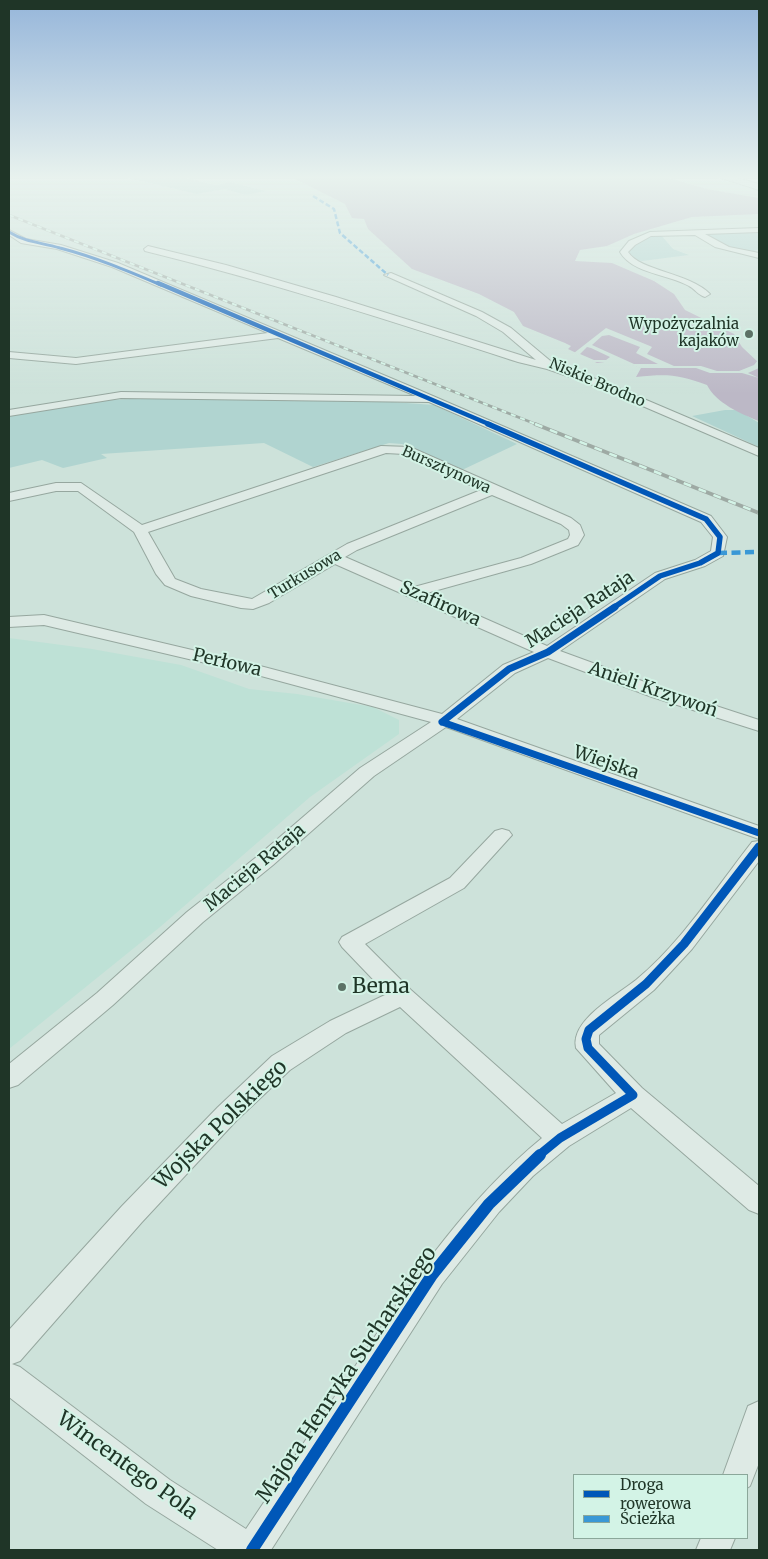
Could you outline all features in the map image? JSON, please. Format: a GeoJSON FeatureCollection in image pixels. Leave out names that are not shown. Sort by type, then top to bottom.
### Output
{"type":"FeatureCollection","features":[{"type":"Feature","properties":{"kind":"street"},"geometry":{"type":"LineString","coordinates":[[64,249],[115,265],[433,400],[706,519],[720,537],[718,554]]}},
{"type":"Feature","properties":{"kind":"street"},"geometry":{"type":"LineString","coordinates":[[148,249],[223,267],[333,299],[522,360],[550,366]]}},
{"type":"Feature","properties":{"kind":"street"},"geometry":{"type":"LineString","coordinates":[[626,249],[624,252],[627,257],[636,263],[692,284],[705,294]]}},
{"type":"Feature","properties":{"kind":"street"},"geometry":{"type":"LineString","coordinates":[[726,249],[759,255]]}},
{"type":"Feature","properties":{"kind":"street","name":"Niskie Brodno"},"geometry":{"type":"LineString","coordinates":[[388,275],[425,289],[479,314],[507,330],[550,366],[600,384],[759,452]]}},
{"type":"Feature","properties":{"kind":"street"},"geometry":{"type":"LineString","coordinates":[[9,355],[59,361],[76,361],[278,335]]}},
{"type":"Feature","properties":{"kind":"street"},"geometry":{"type":"LineString","coordinates":[[9,413],[121,396],[433,400]]}},
{"type":"Feature","properties":{"kind":"street","name":"Bursztynowa"},"geometry":{"type":"LineString","coordinates":[[140,530],[385,449],[406,450],[492,490],[566,521],[575,528],[577,535],[573,542],[526,561],[414,592]]}},
{"type":"Feature","properties":{"kind":"street"},"geometry":{"type":"LineString","coordinates":[[9,497],[56,486],[81,487],[140,530]]}},
{"type":"Feature","properties":{"kind":"street","name":"Turkusowa"},"geometry":{"type":"LineString","coordinates":[[140,530],[163,574],[170,582],[196,593],[253,604],[264,600],[332,557],[352,547],[492,490]]}},
{"type":"Feature","properties":{"kind":"street","name":"Macieja Rataja"},"geometry":{"type":"LineString","coordinates":[[9,1078],[105,999],[195,918],[367,772],[442,722],[509,669],[548,652],[660,576],[700,563],[718,554]]}},
{"type":"Feature","properties":{"kind":"street","name":"Szafirowa"},"geometry":{"type":"LineString","coordinates":[[332,557],[548,652]]}},
{"type":"Feature","properties":{"kind":"street","name":"Perłowa"},"geometry":{"type":"LineString","coordinates":[[9,622],[44,620],[264,672],[420,712],[442,722]]}},
{"type":"Feature","properties":{"kind":"street","name":"Anieli Krzywoń"},"geometry":{"type":"LineString","coordinates":[[548,652],[658,693],[759,726]]}},
{"type":"Feature","properties":{"kind":"street","name":"Wiejska"},"geometry":{"type":"LineString","coordinates":[[442,722],[759,833]]}},
{"type":"Feature","properties":{"kind":"street"},"geometry":{"type":"LineString","coordinates":[[502,834],[457,883],[350,942],[403,996],[560,1138]]}},
{"type":"Feature","properties":{"kind":"street"},"geometry":{"type":"LineString","coordinates":[[759,847],[684,944],[646,984],[589,1030],[586,1039],[588,1048],[633,1096],[759,1202]]}},
{"type":"Feature","properties":{"kind":"street","name":"Wojska Polskiego"},"geometry":{"type":"LineString","coordinates":[[9,1351],[132,1214],[227,1114],[281,1063],[338,1027],[403,996]]}},
{"type":"Feature","properties":{"kind":"street","name":"Majora Henryka Sucharskiego"},"geometry":{"type":"LineString","coordinates":[[252,1550],[432,1275],[489,1204],[524,1168],[560,1138],[633,1096]]}},
{"type":"Feature","properties":{"kind":"street","name":"Wincentego Pola"},"geometry":{"type":"LineString","coordinates":[[9,1378],[158,1492],[248,1550]]}},
{"type":"Feature","properties":{"kind":"street"},"geometry":{"type":"LineString","coordinates":[[739,1474],[759,1417]]}},
{"type":"Feature","properties":{"kind":"green space"},"geometry":{"type":"Polygon","coordinates":[[[9,638],[92,649],[181,665],[249,689],[297,694],[373,707],[399,720],[399,734],[310,797],[160,927],[9,1049],[9,638]]]}},
{"type":"Feature","properties":{"kind":"shaded area"},"geometry":{"type":"Polygon","coordinates":[[[390,249],[588,249],[580,250],[575,261],[612,263],[654,281],[674,294],[685,310],[734,334],[742,347],[759,363],[759,421],[723,402],[716,397],[707,385],[672,376],[636,377],[641,368],[620,360],[597,363],[568,349],[571,346],[565,343],[523,326],[514,312],[479,294],[412,269],[390,249]]]}},
{"type":"Feature","properties":{"kind":"shaded area"},"geometry":{"type":"Polygon","coordinates":[[[630,249],[673,249],[689,255],[642,261],[633,259],[630,249]]]}},
{"type":"Feature","properties":{"kind":"shaded area"},"geometry":{"type":"Polygon","coordinates":[[[734,249],[759,249],[746,252],[734,249]]]}},
{"type":"Feature","properties":{"kind":"shaded area"},"geometry":{"type":"Polygon","coordinates":[[[155,398],[392,402],[434,405],[517,444],[462,470],[402,444],[389,443],[313,467],[264,443],[101,454],[107,458],[63,468],[42,460],[9,468],[9,415],[109,400],[155,398]]]}},
{"type":"Feature","properties":{"kind":"shaded area"},"geometry":{"type":"Polygon","coordinates":[[[725,410],[738,410],[759,423],[759,447],[692,416],[725,410]]]}},
{"type":"Feature","properties":{"kind":"pier"},"geometry":{"type":"Polygon","coordinates":[[[606,328],[652,347],[647,354],[674,366],[701,366],[717,371],[739,371],[754,365],[758,360],[759,368],[748,373],[759,378],[742,373],[710,373],[696,368],[640,368],[622,362],[593,362],[574,353],[606,328]],[[609,335],[602,336],[592,345],[634,364],[658,364],[636,353],[640,347],[609,335]],[[587,347],[580,354],[594,360],[606,360],[610,357],[591,348],[587,347]]]}},
{"type":"Feature","properties":{"kind":"railway"},"geometry":{"type":"LineString","coordinates":[[94,249],[538,425]]}},
{"type":"Feature","properties":{"kind":"railway"},"geometry":{"type":"LineString","coordinates":[[535,424],[759,513]]}},
{"type":"Feature","properties":{"kind":"marked path"},"geometry":{"type":"LineString","coordinates":[[358,249],[388,275]]}},
{"type":"Feature","properties":{"kind":"marked path"},"geometry":{"type":"LineString","coordinates":[[718,553],[759,552]]}},
{"type":"Feature","properties":{"kind":"cycle path"},"geometry":{"type":"LineString","coordinates":[[64,249],[115,265],[415,392],[706,519],[720,537],[718,553],[700,563],[660,576],[548,652],[509,669],[442,722]]}},
{"type":"Feature","properties":{"kind":"cycle path"},"geometry":{"type":"LineString","coordinates":[[442,722],[759,833]]}},
{"type":"Feature","properties":{"kind":"cycle path"},"geometry":{"type":"LineString","coordinates":[[252,1550],[432,1275],[489,1204],[524,1168],[560,1138],[633,1095],[588,1048],[586,1039],[589,1030],[646,984],[684,944],[759,847]]}},
{"type":"Feature","properties":{"kind":"place","name":"Wypożyczalnia kajaków"},"geometry":{"type":"Point","coordinates":[749,334]}},
{"type":"Feature","properties":{"kind":"place","name":"Bema"},"geometry":{"type":"Point","coordinates":[342,987]}}]}
